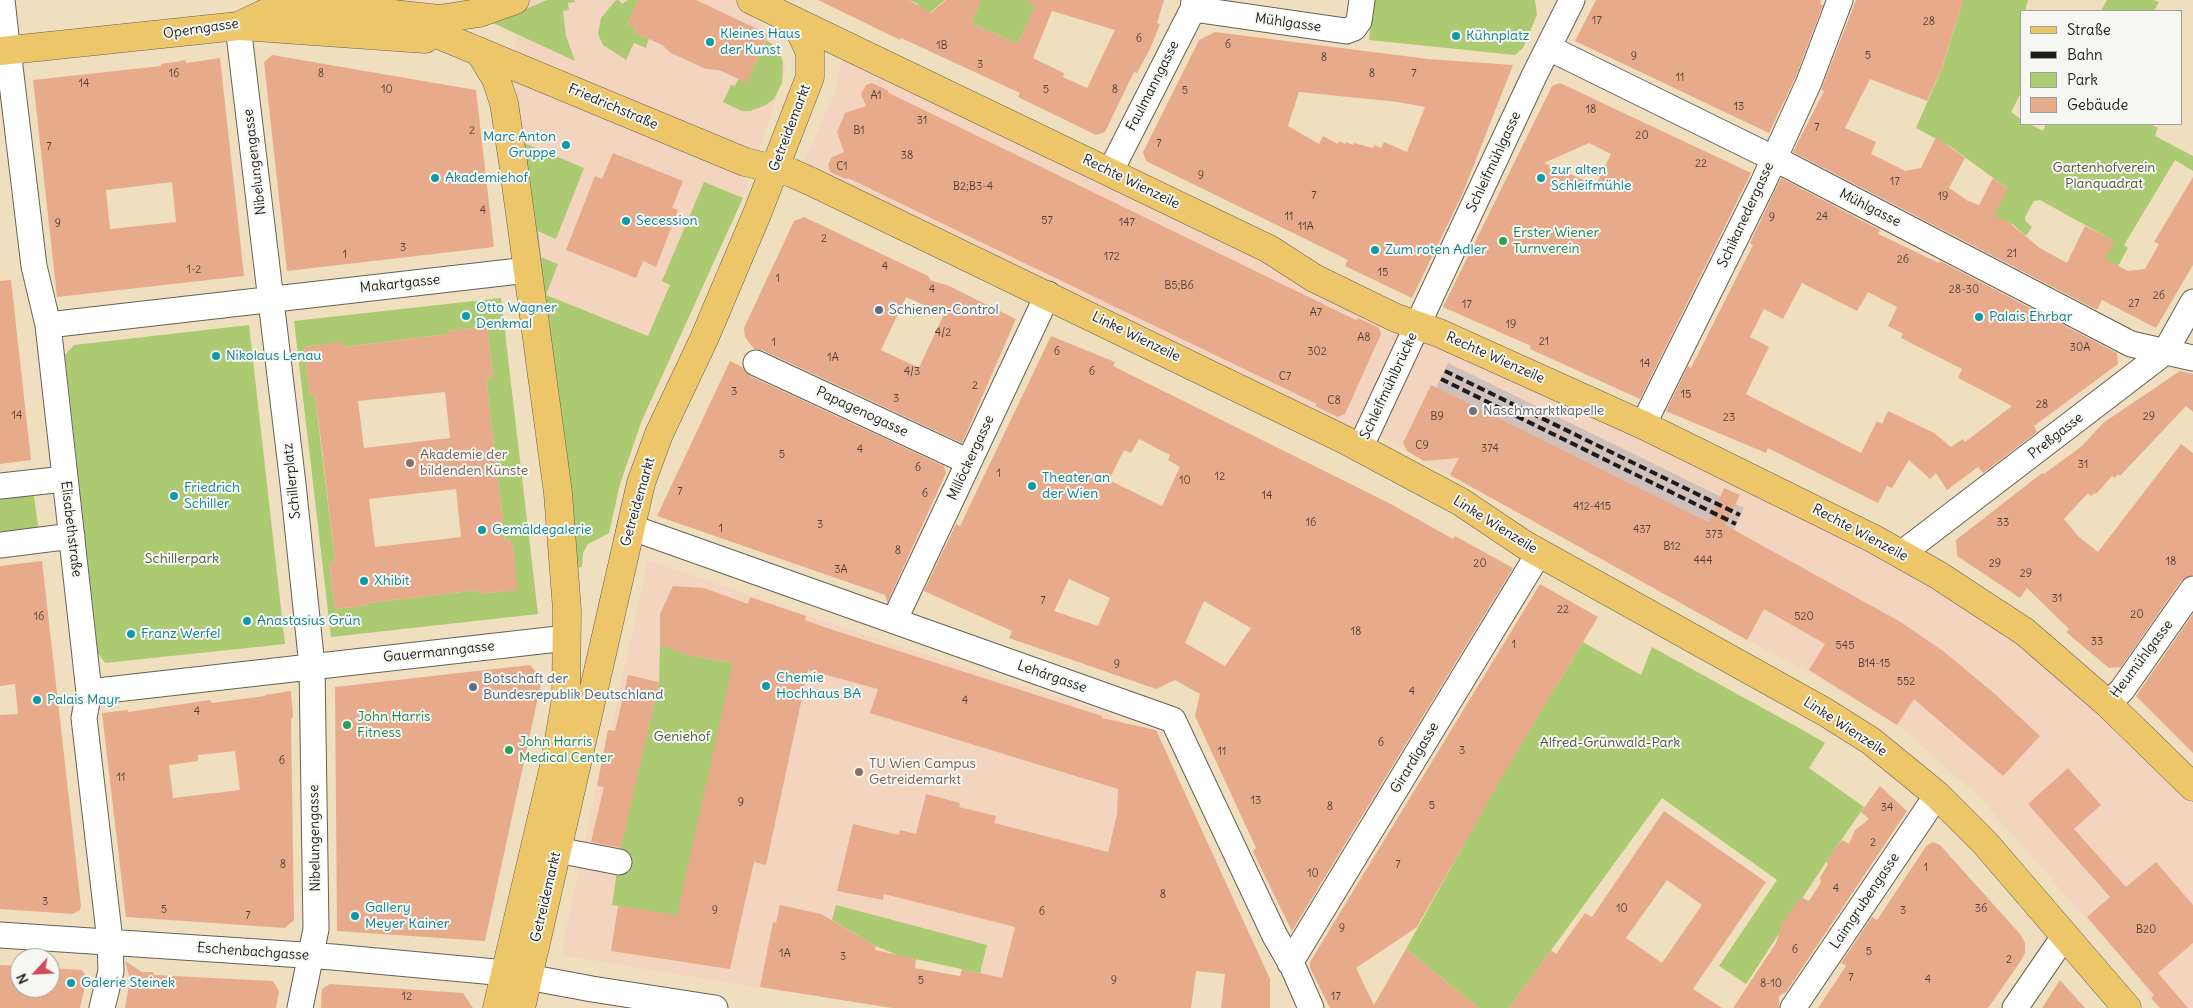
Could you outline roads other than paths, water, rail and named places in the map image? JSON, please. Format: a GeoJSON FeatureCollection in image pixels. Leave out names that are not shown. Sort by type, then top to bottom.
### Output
{"type":"FeatureCollection","features":[{"type":"Feature","properties":{"kind":"main road","name":"Friedrichstraße"},"geometry":{"type":"LineString","coordinates":[[355,0],[745,162],[774,169]]}},
{"type":"Feature","properties":{"kind":"main road","name":"Operngasse"},"geometry":{"type":"LineString","coordinates":[[4,43],[50,46],[238,26],[274,9],[302,6],[380,12],[422,19],[455,18],[494,8],[515,0]]}},
{"type":"Feature","properties":{"kind":"main road","name":"Rechte Wienzeile"},"geometry":{"type":"LineString","coordinates":[[751,0],[1269,249],[1314,278],[1396,318],[1448,336],[1643,425],[1901,554],[2025,632],[2108,704],[2193,787]]}},
{"type":"Feature","properties":{"kind":"main road","name":"Getreidemarkt"},"geometry":{"type":"LineString","coordinates":[[497,1008],[517,975],[557,850],[641,482],[659,434],[704,339],[810,77],[810,52],[795,21]]}},
{"type":"Feature","properties":{"kind":"main road","name":"Friedrichstraße"},"geometry":{"type":"LineString","coordinates":[[238,26],[454,41]]}},
{"type":"Feature","properties":{"kind":"main road","name":"Getreidemarkt"},"geometry":{"type":"LineString","coordinates":[[479,52],[496,79],[504,103],[558,493],[566,579],[566,699],[517,975],[521,1008]]}},
{"type":"Feature","properties":{"kind":"main road","name":"Linke Wienzeile"},"geometry":{"type":"LineString","coordinates":[[774,169],[792,173],[812,182],[1048,294],[1360,448],[1461,502],[1509,536],[1825,712],[1870,741],[1937,795],[1985,843],[2127,1008]]}},
{"type":"Feature","properties":{"kind":"street","name":"Elisabethstraße"},"geometry":{"type":"LineString","coordinates":[[2,0],[4,43],[34,266],[48,325],[89,692],[84,718],[110,941],[110,971],[102,1008]]}},
{"type":"Feature","properties":{"kind":"street","name":"Mühlgasse"},"geometry":{"type":"LineString","coordinates":[[1193,4],[1346,31],[1354,28],[1359,21],[1362,0]]}},
{"type":"Feature","properties":{"kind":"street","name":"Schleifmühlgasse"},"geometry":{"type":"LineString","coordinates":[[1418,325],[1572,0]]}},
{"type":"Feature","properties":{"kind":"street","name":"Schikanedergasse"},"geometry":{"type":"LineString","coordinates":[[1643,425],[1763,183],[1810,82],[1840,0]]}},
{"type":"Feature","properties":{"kind":"street","name":"Faulmanngasse"},"geometry":{"type":"LineString","coordinates":[[1110,172],[1193,4]]}},
{"type":"Feature","properties":{"kind":"street","name":"Nibelungengasse"},"geometry":{"type":"LineString","coordinates":[[238,26],[271,298]]}},
{"type":"Feature","properties":{"kind":"street","name":"Mühlgasse"},"geometry":{"type":"LineString","coordinates":[[1549,48],[1773,158],[2131,344],[2193,358]]}},
{"type":"Feature","properties":{"kind":"street","name":"Makartgasse"},"geometry":{"type":"LineString","coordinates":[[271,298],[528,270]]}},
{"type":"Feature","properties":{"kind":"street","name":"Millöckergasse"},"geometry":{"type":"LineString","coordinates":[[894,621],[1048,294]]}},
{"type":"Feature","properties":{"kind":"street"},"geometry":{"type":"LineString","coordinates":[[48,325],[271,298]]}},
{"type":"Feature","properties":{"kind":"street","name":"Schillerplatz"},"geometry":{"type":"LineString","coordinates":[[271,298],[312,666]]}},
{"type":"Feature","properties":{"kind":"street","name":"Preßgasse"},"geometry":{"type":"LineString","coordinates":[[1901,554],[2165,352],[2193,302]]}},
{"type":"Feature","properties":{"kind":"street","name":"Schleifmühlbrücke"},"geometry":{"type":"LineString","coordinates":[[1360,448],[1418,325]]}},
{"type":"Feature","properties":{"kind":"street","name":"Papagenogasse"},"geometry":{"type":"LineString","coordinates":[[756,363],[969,462]]}},
{"type":"Feature","properties":{"kind":"street"},"geometry":{"type":"LineString","coordinates":[[0,486],[64,479]]}},
{"type":"Feature","properties":{"kind":"street","name":"Lehárgasse"},"geometry":{"type":"LineString","coordinates":[[630,527],[1173,720],[1275,936],[1312,1008]]}},
{"type":"Feature","properties":{"kind":"street"},"geometry":{"type":"LineString","coordinates":[[0,545],[72,536]]}},
{"type":"Feature","properties":{"kind":"street","name":"Girardigasse"},"geometry":{"type":"LineString","coordinates":[[1290,963],[1539,553]]}},
{"type":"Feature","properties":{"kind":"street","name":"Heumühlgasse"},"geometry":{"type":"LineString","coordinates":[[2108,704],[2122,690],[2193,589]]}},
{"type":"Feature","properties":{"kind":"street","name":"Gauermanngasse"},"geometry":{"type":"LineString","coordinates":[[312,666],[567,638]]}},
{"type":"Feature","properties":{"kind":"street","name":"Nibelungengasse"},"geometry":{"type":"LineString","coordinates":[[300,1008],[316,929],[312,666]]}},
{"type":"Feature","properties":{"kind":"street"},"geometry":{"type":"LineString","coordinates":[[89,692],[312,666]]}},
{"type":"Feature","properties":{"kind":"street","name":"Laimgrubengasse"},"geometry":{"type":"LineString","coordinates":[[1793,1008],[1937,795]]}},
{"type":"Feature","properties":{"kind":"street"},"geometry":{"type":"LineString","coordinates":[[557,850],[619,862]]}},
{"type":"Feature","properties":{"kind":"street","name":"Eschenbachgasse"},"geometry":{"type":"LineString","coordinates":[[0,935],[311,956],[517,975],[715,1008]]}},
{"type":"Feature","properties":{"kind":"street"},"geometry":{"type":"LineString","coordinates":[[2015,1008],[2065,935]]}},
{"type":"Feature","properties":{"kind":"railway"},"geometry":{"type":"LineString","coordinates":[[1445,371],[1740,515]]}},
{"type":"Feature","properties":{"kind":"railway"},"geometry":{"type":"LineString","coordinates":[[1441,379],[1736,524]]}},
{"type":"Feature","properties":{"kind":"place","name":"Kühnplatz"},"geometry":{"type":"Point","coordinates":[1456,36]}},
{"type":"Feature","properties":{"kind":"place","name":"Kleines Haus der Kunst"},"geometry":{"type":"Point","coordinates":[710,42]}},
{"type":"Feature","properties":{"kind":"place","name":"Marc Anton Gruppe"},"geometry":{"type":"Point","coordinates":[566,145]}},
{"type":"Feature","properties":{"kind":"place","name":"Akademiehof"},"geometry":{"type":"Point","coordinates":[435,178]}},
{"type":"Feature","properties":{"kind":"place","name":"zur alten Schleifmühle"},"geometry":{"type":"Point","coordinates":[1541,178]}},
{"type":"Feature","properties":{"kind":"place","name":"Secession"},"geometry":{"type":"Point","coordinates":[626,221]}},
{"type":"Feature","properties":{"kind":"place","name":"Erster Wiener Turnverein"},"geometry":{"type":"Point","coordinates":[1503,241]}},
{"type":"Feature","properties":{"kind":"place","name":"Zum roten Adler"},"geometry":{"type":"Point","coordinates":[1375,250]}},
{"type":"Feature","properties":{"kind":"place","name":"Schienen-Control"},"geometry":{"type":"Point","coordinates":[879,310]}},
{"type":"Feature","properties":{"kind":"place","name":"Otto Wagner Denkmal"},"geometry":{"type":"Point","coordinates":[466,316]}},
{"type":"Feature","properties":{"kind":"place","name":"Palais Ehrbar"},"geometry":{"type":"Point","coordinates":[1979,317]}},
{"type":"Feature","properties":{"kind":"place","name":"Nikolaus Lenau"},"geometry":{"type":"Point","coordinates":[216,356]}},
{"type":"Feature","properties":{"kind":"place","name":"Naschmarktkapelle"},"geometry":{"type":"Point","coordinates":[1473,411]}},
{"type":"Feature","properties":{"kind":"place","name":"Akademie der bildenden Künste"},"geometry":{"type":"Point","coordinates":[410,463]}},
{"type":"Feature","properties":{"kind":"place","name":"Theater an der Wien"},"geometry":{"type":"Point","coordinates":[1032,486]}},
{"type":"Feature","properties":{"kind":"place","name":"Friedrich Schiller"},"geometry":{"type":"Point","coordinates":[174,496]}},
{"type":"Feature","properties":{"kind":"place","name":"Gemäldegalerie"},"geometry":{"type":"Point","coordinates":[482,530]}},
{"type":"Feature","properties":{"kind":"place","name":"Xhibit"},"geometry":{"type":"Point","coordinates":[364,581]}},
{"type":"Feature","properties":{"kind":"place","name":"Anastasius Grün"},"geometry":{"type":"Point","coordinates":[247,621]}},
{"type":"Feature","properties":{"kind":"place","name":"Franz Werfel"},"geometry":{"type":"Point","coordinates":[131,634]}},
{"type":"Feature","properties":{"kind":"place","name":"Chemie Hochhaus BA"},"geometry":{"type":"Point","coordinates":[766,686]}},
{"type":"Feature","properties":{"kind":"place","name":"Botschaft der Bundesrepublik Deutschland"},"geometry":{"type":"Point","coordinates":[473,687]}},
{"type":"Feature","properties":{"kind":"place","name":"Palais Mayr"},"geometry":{"type":"Point","coordinates":[37,700]}},
{"type":"Feature","properties":{"kind":"place","name":"John Harris Fitness"},"geometry":{"type":"Point","coordinates":[347,725]}},
{"type":"Feature","properties":{"kind":"place","name":"John Harris Medical Center"},"geometry":{"type":"Point","coordinates":[509,750]}},
{"type":"Feature","properties":{"kind":"place","name":"TU Wien Campus Getreidemarkt"},"geometry":{"type":"Point","coordinates":[859,772]}},
{"type":"Feature","properties":{"kind":"place","name":"Gallery Meyer Kainer"},"geometry":{"type":"Point","coordinates":[355,916]}},
{"type":"Feature","properties":{"kind":"place","name":"Galerie Steinek"},"geometry":{"type":"Point","coordinates":[71,983]}},
{"type":"Feature","properties":{"kind":"park label","name":"Gartenhofverein Planquadrat"},"geometry":{"type":"Point","coordinates":[2104,176]}},
{"type":"Feature","properties":{"kind":"park label","name":"Schillerpark"},"geometry":{"type":"Point","coordinates":[182,559]}},
{"type":"Feature","properties":{"kind":"park label","name":"Geniehof"},"geometry":{"type":"Point","coordinates":[682,737]}},
{"type":"Feature","properties":{"kind":"park label","name":"Alfred-Grünwald-Park"},"geometry":{"type":"Point","coordinates":[1610,743]}}]}
